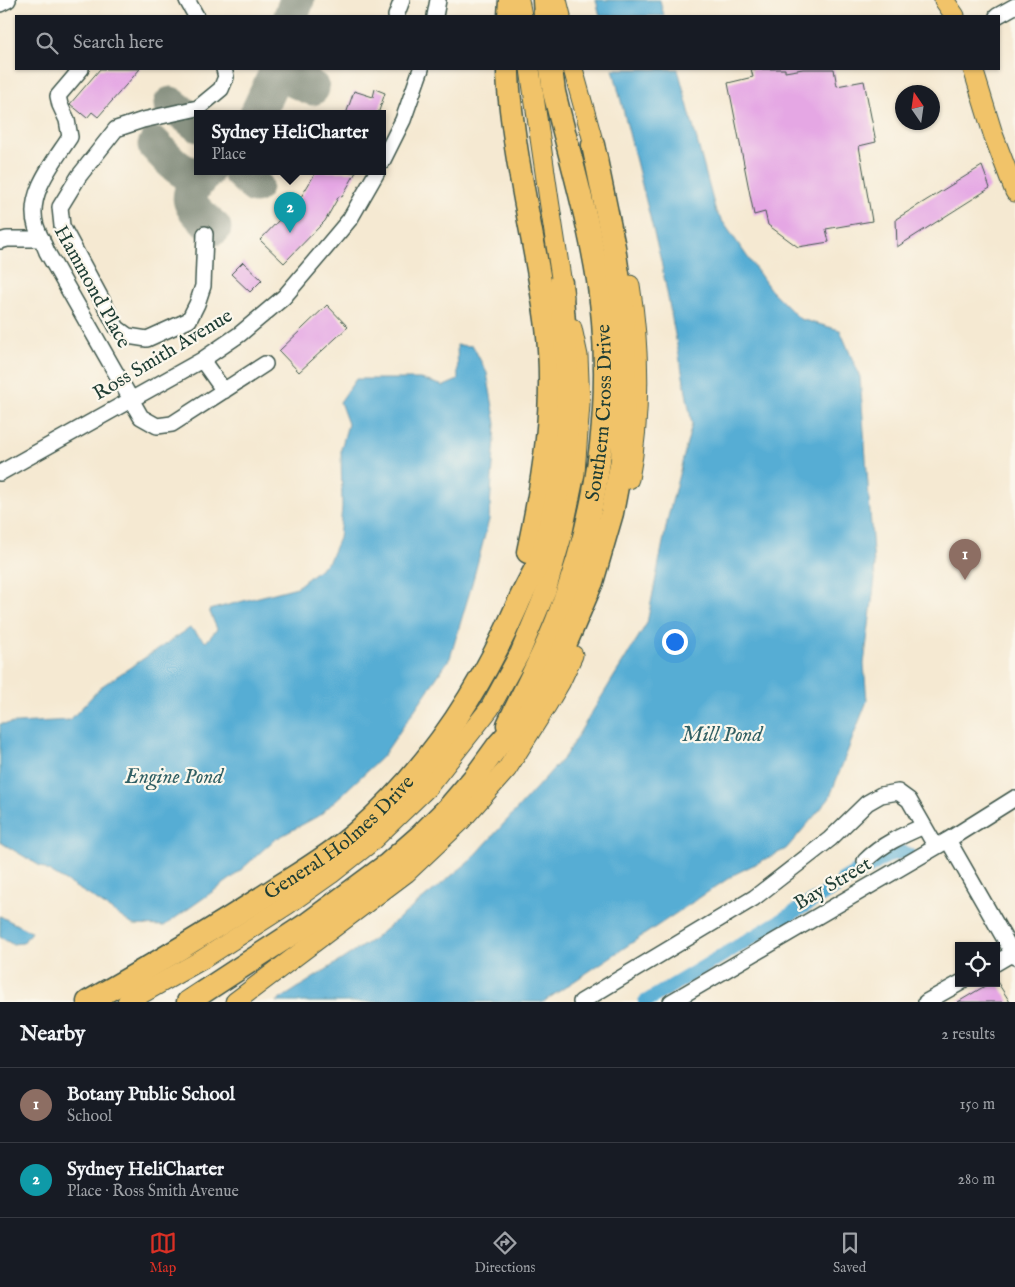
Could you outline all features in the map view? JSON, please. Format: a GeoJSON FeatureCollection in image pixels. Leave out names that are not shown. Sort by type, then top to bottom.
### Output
{"type":"FeatureCollection","features":[{"type":"Feature","properties":{"kind":"highway"},"geometry":{"type":"LineString","coordinates":[[509,15],[510,0]]}},
{"type":"Feature","properties":{"kind":"highway"},"geometry":{"type":"LineString","coordinates":[[544,0],[545,15]]}},
{"type":"Feature","properties":{"kind":"highway"},"geometry":{"type":"LineString","coordinates":[[508,70],[520,178],[537,260],[547,329],[549,375],[549,434],[542,484],[518,602]]}},
{"type":"Feature","properties":{"kind":"highway","name":"Southern Cross Drive"},"geometry":{"type":"LineString","coordinates":[[499,744],[559,616],[592,506],[601,447],[605,381],[603,321],[596,268],[554,92],[551,70]]}},
{"type":"Feature","properties":{"kind":"highway"},"geometry":{"type":"LineString","coordinates":[[188,1002],[307,924],[388,864],[420,836],[451,806],[499,744],[536,704],[556,666],[592,582],[612,513],[622,460],[625,357],[623,307],[614,247],[593,145]]}},
{"type":"Feature","properties":{"kind":"highway"},"geometry":{"type":"LineString","coordinates":[[518,602],[543,554],[556,502],[564,454],[567,404],[561,283]]}},
{"type":"Feature","properties":{"kind":"highway","name":"General Holmes Drive"},"geometry":{"type":"LineString","coordinates":[[88,1002],[245,909],[313,865],[355,834],[389,802],[423,764],[451,726],[478,686],[501,642],[518,602]]}},
{"type":"Feature","properties":{"kind":"main road"},"geometry":{"type":"LineString","coordinates":[[519,0],[522,15]]}},
{"type":"Feature","properties":{"kind":"main road"},"geometry":{"type":"LineString","coordinates":[[557,0],[561,15]]}},
{"type":"Feature","properties":{"kind":"main road"},"geometry":{"type":"LineString","coordinates":[[944,0],[954,15]]}},
{"type":"Feature","properties":{"kind":"main road"},"geometry":{"type":"LineString","coordinates":[[962,15],[963,0]]}},
{"type":"Feature","properties":{"kind":"main road"},"geometry":{"type":"LineString","coordinates":[[127,1002],[203,959],[287,905],[357,853],[427,788],[490,708],[520,653],[546,592],[562,536],[576,473],[580,404],[578,356],[561,283],[530,70]]}},
{"type":"Feature","properties":{"kind":"main road"},"geometry":{"type":"LineString","coordinates":[[235,1002],[406,873],[460,822],[512,761],[560,683],[604,576],[623,506],[634,451],[637,378],[635,314],[616,210],[593,145],[573,70]]}},
{"type":"Feature","properties":{"kind":"main road"},"geometry":{"type":"LineString","coordinates":[[973,70],[993,134],[1015,192]]}},
{"type":"Feature","properties":{"kind":"street"},"geometry":{"type":"LineString","coordinates":[[0,4],[8,0]]}},
{"type":"Feature","properties":{"kind":"street"},"geometry":{"type":"LineString","coordinates":[[187,0],[195,15]]}},
{"type":"Feature","properties":{"kind":"street"},"geometry":{"type":"LineString","coordinates":[[396,15],[402,0]]}},
{"type":"Feature","properties":{"kind":"street"},"geometry":{"type":"LineString","coordinates":[[435,15],[438,0]]}},
{"type":"Feature","properties":{"kind":"street"},"geometry":{"type":"LineString","coordinates":[[999,15],[1015,6]]}},
{"type":"Feature","properties":{"kind":"street","name":"Hammond Place"},"geometry":{"type":"LineString","coordinates":[[80,70],[58,96],[60,105],[68,120],[70,137],[42,181],[34,206],[36,225],[141,417],[158,426],[172,424],[265,364]]}},
{"type":"Feature","properties":{"kind":"street"},"geometry":{"type":"LineString","coordinates":[[205,234],[203,286],[189,320],[148,339],[128,336],[117,328],[66,234],[62,226],[60,207],[79,176],[116,130],[143,120],[198,108],[221,88],[226,77],[224,70]]}},
{"type":"Feature","properties":{"kind":"street"},"geometry":{"type":"LineString","coordinates":[[386,154],[403,120],[421,70]]}},
{"type":"Feature","properties":{"kind":"street","name":"Ross Smith Avenue"},"geometry":{"type":"LineString","coordinates":[[0,473],[202,360],[240,334],[284,297],[353,212],[375,175]]}},
{"type":"Feature","properties":{"kind":"street"},"geometry":{"type":"LineString","coordinates":[[0,241],[7,239],[42,239]]}},
{"type":"Feature","properties":{"kind":"street"},"geometry":{"type":"LineString","coordinates":[[202,360],[224,391]]}},
{"type":"Feature","properties":{"kind":"street"},"geometry":{"type":"LineString","coordinates":[[581,1002],[754,898],[830,839],[868,803],[881,795],[898,792],[909,800],[924,826],[942,843],[1014,955],[1000,961]]}},
{"type":"Feature","properties":{"kind":"street","name":"Bay Street"},"geometry":{"type":"LineString","coordinates":[[671,1002],[1015,798]]}},
{"type":"Feature","properties":{"kind":"street"},"geometry":{"type":"LineString","coordinates":[[865,861],[876,850],[924,826]]}},
{"type":"Feature","properties":{"kind":"street"},"geometry":{"type":"LineString","coordinates":[[926,1002],[955,986]]}},
{"type":"Feature","properties":{"kind":"water"},"geometry":{"type":"Polygon","coordinates":[[[596,0],[660,0],[664,15],[600,15],[596,0]]]}},
{"type":"Feature","properties":{"kind":"water","name":"Mill Pond"},"geometry":{"type":"Polygon","coordinates":[[[613,70],[678,70],[716,212],[770,289],[800,319],[840,330],[860,377],[875,579],[864,664],[867,701],[829,799],[786,849],[735,874],[543,1002],[276,1002],[372,940],[471,860],[565,756],[647,623],[668,517],[692,424],[661,261],[613,70]]]}},
{"type":"Feature","properties":{"kind":"water","name":"Engine Pond"},"geometry":{"type":"Polygon","coordinates":[[[457,345],[473,346],[487,373],[496,424],[489,520],[450,658],[383,756],[320,815],[274,840],[232,878],[164,926],[133,925],[92,897],[0,842],[0,724],[70,720],[102,686],[190,628],[206,642],[217,629],[209,610],[297,587],[329,561],[339,538],[342,507],[341,449],[348,424],[340,402],[356,379],[421,379],[444,386],[458,380],[457,345]]]}},
{"type":"Feature","properties":{"kind":"water"},"geometry":{"type":"Polygon","coordinates":[[[0,916],[31,932],[23,943],[12,944],[0,937],[0,916]]]}},
{"type":"Feature","properties":{"kind":"building"},"geometry":{"type":"Polygon","coordinates":[[[99,70],[139,70],[98,117],[92,112],[87,118],[70,104],[99,70]]]}},
{"type":"Feature","properties":{"kind":"building"},"geometry":{"type":"Polygon","coordinates":[[[751,70],[785,70],[785,72],[797,70],[834,70],[837,86],[864,81],[876,142],[859,146],[872,221],[826,229],[829,242],[798,247],[768,225],[765,212],[754,215],[728,83],[753,77],[751,70]]]}},
{"type":"Feature","properties":{"kind":"building"},"geometry":{"type":"Polygon","coordinates":[[[375,89],[385,93],[379,110],[347,110],[354,91],[373,97],[375,89]]]}},
{"type":"Feature","properties":{"kind":"building"},"geometry":{"type":"Polygon","coordinates":[[[982,166],[990,188],[897,247],[896,219],[982,166]]]}},
{"type":"Feature","properties":{"kind":"building"},"geometry":{"type":"Polygon","coordinates":[[[314,175],[354,175],[342,197],[339,196],[325,221],[284,263],[260,240],[301,197],[314,175]]]}},
{"type":"Feature","properties":{"kind":"building"},"geometry":{"type":"Polygon","coordinates":[[[243,262],[262,280],[250,292],[231,274],[243,262]]]}},
{"type":"Feature","properties":{"kind":"building"},"geometry":{"type":"Polygon","coordinates":[[[327,305],[348,327],[299,372],[279,351],[327,305]]]}},
{"type":"Feature","properties":{"kind":"building"},"geometry":{"type":"Polygon","coordinates":[[[1000,986],[1010,1002],[958,1002],[983,987],[1000,986]]]}},
{"type":"Feature","properties":{"kind":"waterway"},"geometry":{"type":"LineString","coordinates":[[891,854],[901,848]]}},
{"type":"Feature","properties":{"kind":"waterway"},"geometry":{"type":"LineString","coordinates":[[872,861],[880,861],[890,850]]}},
{"type":"Feature","properties":{"kind":"waterway"},"geometry":{"type":"LineString","coordinates":[[645,1002],[891,854],[902,852],[908,854]]}},
{"type":"Feature","properties":{"kind":"waterway"},"geometry":{"type":"LineString","coordinates":[[833,890],[839,876],[863,862]]}},
{"type":"Feature","properties":{"kind":"taxiway"},"geometry":{"type":"LineString","coordinates":[[291,15],[297,0]]}},
{"type":"Feature","properties":{"kind":"taxiway"},"geometry":{"type":"LineString","coordinates":[[259,110],[278,70]]}},
{"type":"Feature","properties":{"kind":"taxiway"},"geometry":{"type":"LineString","coordinates":[[283,70],[291,79],[312,88]]}},
{"type":"Feature","properties":{"kind":"taxiway"},"geometry":{"type":"LineString","coordinates":[[171,104],[194,122]]}},
{"type":"Feature","properties":{"kind":"taxiway"},"geometry":{"type":"LineString","coordinates":[[155,145],[177,167],[194,174]]}},
{"type":"Feature","properties":{"kind":"taxiway"},"geometry":{"type":"LineString","coordinates":[[204,175],[192,189],[191,202],[194,208],[214,228]]}},
{"type":"Feature","properties":{"kind":"taxiway"},"geometry":{"type":"LineString","coordinates":[[243,175],[255,186]]}},
{"type":"Feature","properties":{"kind":"place","name":"Sydney HeliCharter"},"geometry":{"type":"Point","coordinates":[290,233]}},
{"type":"Feature","properties":{"kind":"place","name":"Botany Public School"},"geometry":{"type":"Point","coordinates":[965,580]}}]}
